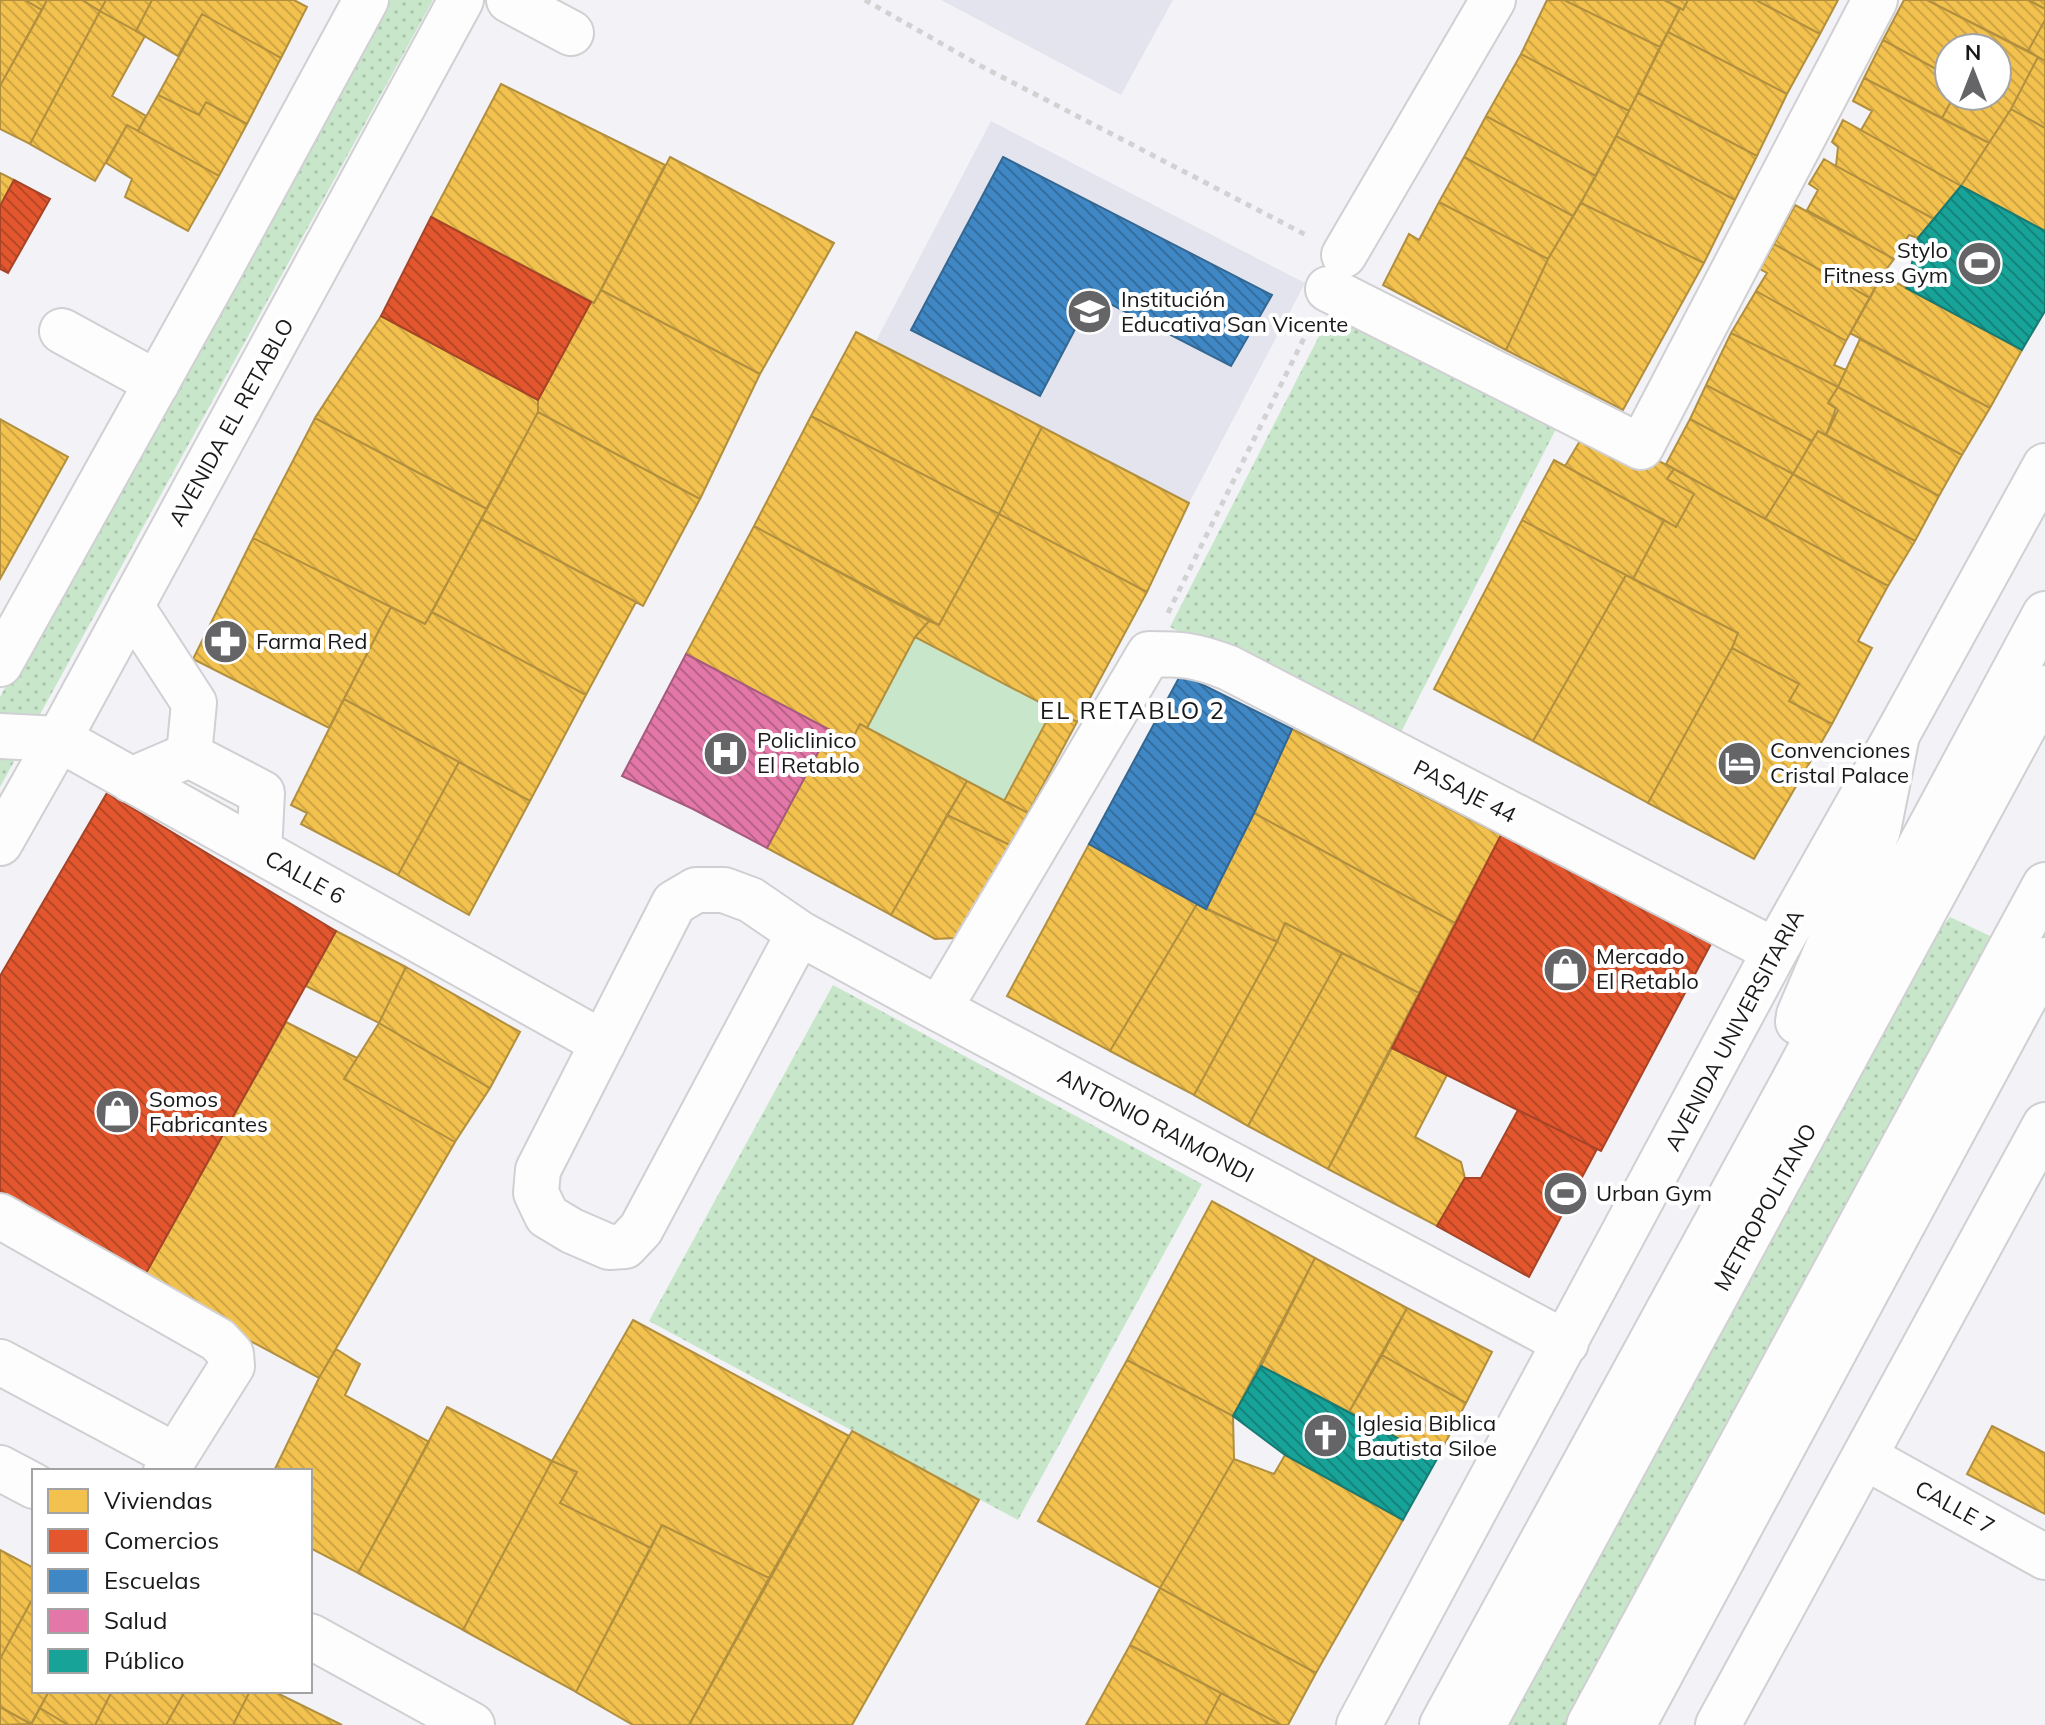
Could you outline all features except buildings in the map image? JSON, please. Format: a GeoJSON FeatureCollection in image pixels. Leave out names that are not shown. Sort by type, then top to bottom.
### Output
{"type":"FeatureCollection","features":[{"type":"Feature","properties":{"kind":"street","name":"AVENIDA EL RETABLO"},"geometry":{"type":"LineString","coordinates":[[0,843],[461,0]]}},
{"type":"Feature","properties":{"kind":"street"},"geometry":{"type":"LineString","coordinates":[[509,0],[571,33]]}},
{"type":"Feature","properties":{"kind":"street"},"geometry":{"type":"LineString","coordinates":[[1493,0],[1336,272],[1641,447],[1875,0]]}},
{"type":"Feature","properties":{"kind":"street"},"geometry":{"type":"LineString","coordinates":[[0,664],[157,383],[359,3]]}},
{"type":"Feature","properties":{"kind":"street"},"geometry":{"type":"LineString","coordinates":[[62,331],[157,383]]}},
{"type":"Feature","properties":{"kind":"street","name":"AVENIDA UNIVERSITARIA"},"geometry":{"type":"LineString","coordinates":[[1359,1725],[1775,951],[2045,466]]}},
{"type":"Feature","properties":{"kind":"street"},"geometry":{"type":"LineString","coordinates":[[131,606],[194,703],[189,755]]}},
{"type":"Feature","properties":{"kind":"street"},"geometry":{"type":"LineString","coordinates":[[1442,1725],[2045,614]]}},
{"type":"Feature","properties":{"kind":"street"},"geometry":{"type":"LineString","coordinates":[[939,1009],[1149,654]]}},
{"type":"Feature","properties":{"kind":"street","name":"PASAJE 44"},"geometry":{"type":"LineString","coordinates":[[1149,654],[1185,654],[1229,668],[1775,951]]}},
{"type":"Feature","properties":{"kind":"street","name":"METROPOLITANO"},"geometry":{"type":"LineString","coordinates":[[1483,1725],[2045,688]]}},
{"type":"Feature","properties":{"kind":"street"},"geometry":{"type":"LineString","coordinates":[[1791,1086],[1799,1015],[1878,830],[1897,735]]}},
{"type":"Feature","properties":{"kind":"street","name":"CALLE 6"},"geometry":{"type":"LineString","coordinates":[[0,736],[59,739],[603,1043]]}},
{"type":"Feature","properties":{"kind":"street"},"geometry":{"type":"LineString","coordinates":[[131,780],[189,755]]}},
{"type":"Feature","properties":{"kind":"street"},"geometry":{"type":"LineString","coordinates":[[189,755],[262,793],[259,851]]}},
{"type":"Feature","properties":{"kind":"street"},"geometry":{"type":"LineString","coordinates":[[1589,1725],[2045,885]]}},
{"type":"Feature","properties":{"kind":"street","name":"ANTONIO RAIMONDI"},"geometry":{"type":"LineString","coordinates":[[799,933],[641,1229],[625,1246],[609,1247],[547,1216],[536,1193],[538,1170],[674,903],[696,890],[724,890],[751,900],[799,933],[1566,1343]]}},
{"type":"Feature","properties":{"kind":"street"},"geometry":{"type":"LineString","coordinates":[[1633,1725],[2045,960]]}},
{"type":"Feature","properties":{"kind":"street"},"geometry":{"type":"LineString","coordinates":[[1718,1725],[2045,1125]]}},
{"type":"Feature","properties":{"kind":"street"},"geometry":{"type":"LineString","coordinates":[[0,1216],[218,1340],[231,1354],[232,1366],[170,1463],[0,1362]]}},
{"type":"Feature","properties":{"kind":"street","name":"CALLE 7"},"geometry":{"type":"LineString","coordinates":[[1865,1457],[2045,1557]]}},
{"type":"Feature","properties":{"kind":"street"},"geometry":{"type":"LineString","coordinates":[[0,1468],[32,1485]]}},
{"type":"Feature","properties":{"kind":"street"},"geometry":{"type":"LineString","coordinates":[[312,1637],[472,1725]]}},
{"type":"Feature","properties":{"kind":"path"},"geometry":{"type":"LineString","coordinates":[[865,0],[1336,272],[1149,654]]}},
{"type":"Feature","properties":{"kind":"shaded area"},"geometry":{"type":"Polygon","coordinates":[[[941,0],[1173,0],[1121,95],[941,0]]]}},
{"type":"Feature","properties":{"kind":"shaded area","name":"Institución Educativa San Vicente"},"geometry":{"type":"Polygon","coordinates":[[[991,121],[1305,283],[1189,503],[876,341],[991,121]]]}},
{"type":"Feature","properties":{"kind":"green space"},"geometry":{"type":"Polygon","coordinates":[[[380,0],[433,0],[0,787],[0,697],[380,0]]]}},
{"type":"Feature","properties":{"kind":"green space"},"geometry":{"type":"Polygon","coordinates":[[[1334,307],[1560,421],[1396,742],[1170,627],[1334,307]]]}},
{"type":"Feature","properties":{"kind":"green space"},"geometry":{"type":"Polygon","coordinates":[[[915,637],[1053,709],[1004,801],[867,728],[915,637]]]}},
{"type":"Feature","properties":{"kind":"green space"},"geometry":{"type":"Polygon","coordinates":[[[1950,917],[1990,936],[1984,964],[1572,1725],[1504,1725],[1928,946],[1950,917]]]}},
{"type":"Feature","properties":{"kind":"green space"},"geometry":{"type":"Polygon","coordinates":[[[833,985],[1202,1184],[1018,1520],[649,1321],[833,985]]]}},
{"type":"Feature","properties":{"kind":"place","name":"Stylo Fitness Gym"},"geometry":{"type":"Point","coordinates":[1979,263]}},
{"type":"Feature","properties":{"kind":"place","name":"Institución Educativa San Vicente"},"geometry":{"type":"Point","coordinates":[1090,312]}},
{"type":"Feature","properties":{"kind":"place","name":"Farma Red"},"geometry":{"type":"Point","coordinates":[225,641]}},
{"type":"Feature","properties":{"kind":"place","name":"Policlinico El Retablo"},"geometry":{"type":"Point","coordinates":[726,753]}},
{"type":"Feature","properties":{"kind":"place","name":"Convenciones Cristal Palace"},"geometry":{"type":"Point","coordinates":[1739,763]}},
{"type":"Feature","properties":{"kind":"place","name":"Mercado El Retablo"},"geometry":{"type":"Point","coordinates":[1565,969]}},
{"type":"Feature","properties":{"kind":"place","name":"Somos Fabricantes"},"geometry":{"type":"Point","coordinates":[118,1112]}},
{"type":"Feature","properties":{"kind":"place","name":"Urban Gym"},"geometry":{"type":"Point","coordinates":[1565,1193]}},
{"type":"Feature","properties":{"kind":"place","name":"Iglesia Biblica Bautista Siloe"},"geometry":{"type":"Point","coordinates":[1326,1436]}},
{"type":"Feature","properties":{"kind":"district","name":"EL RETABLO 2"},"geometry":{"type":"Point","coordinates":[1133,710]}}]}
